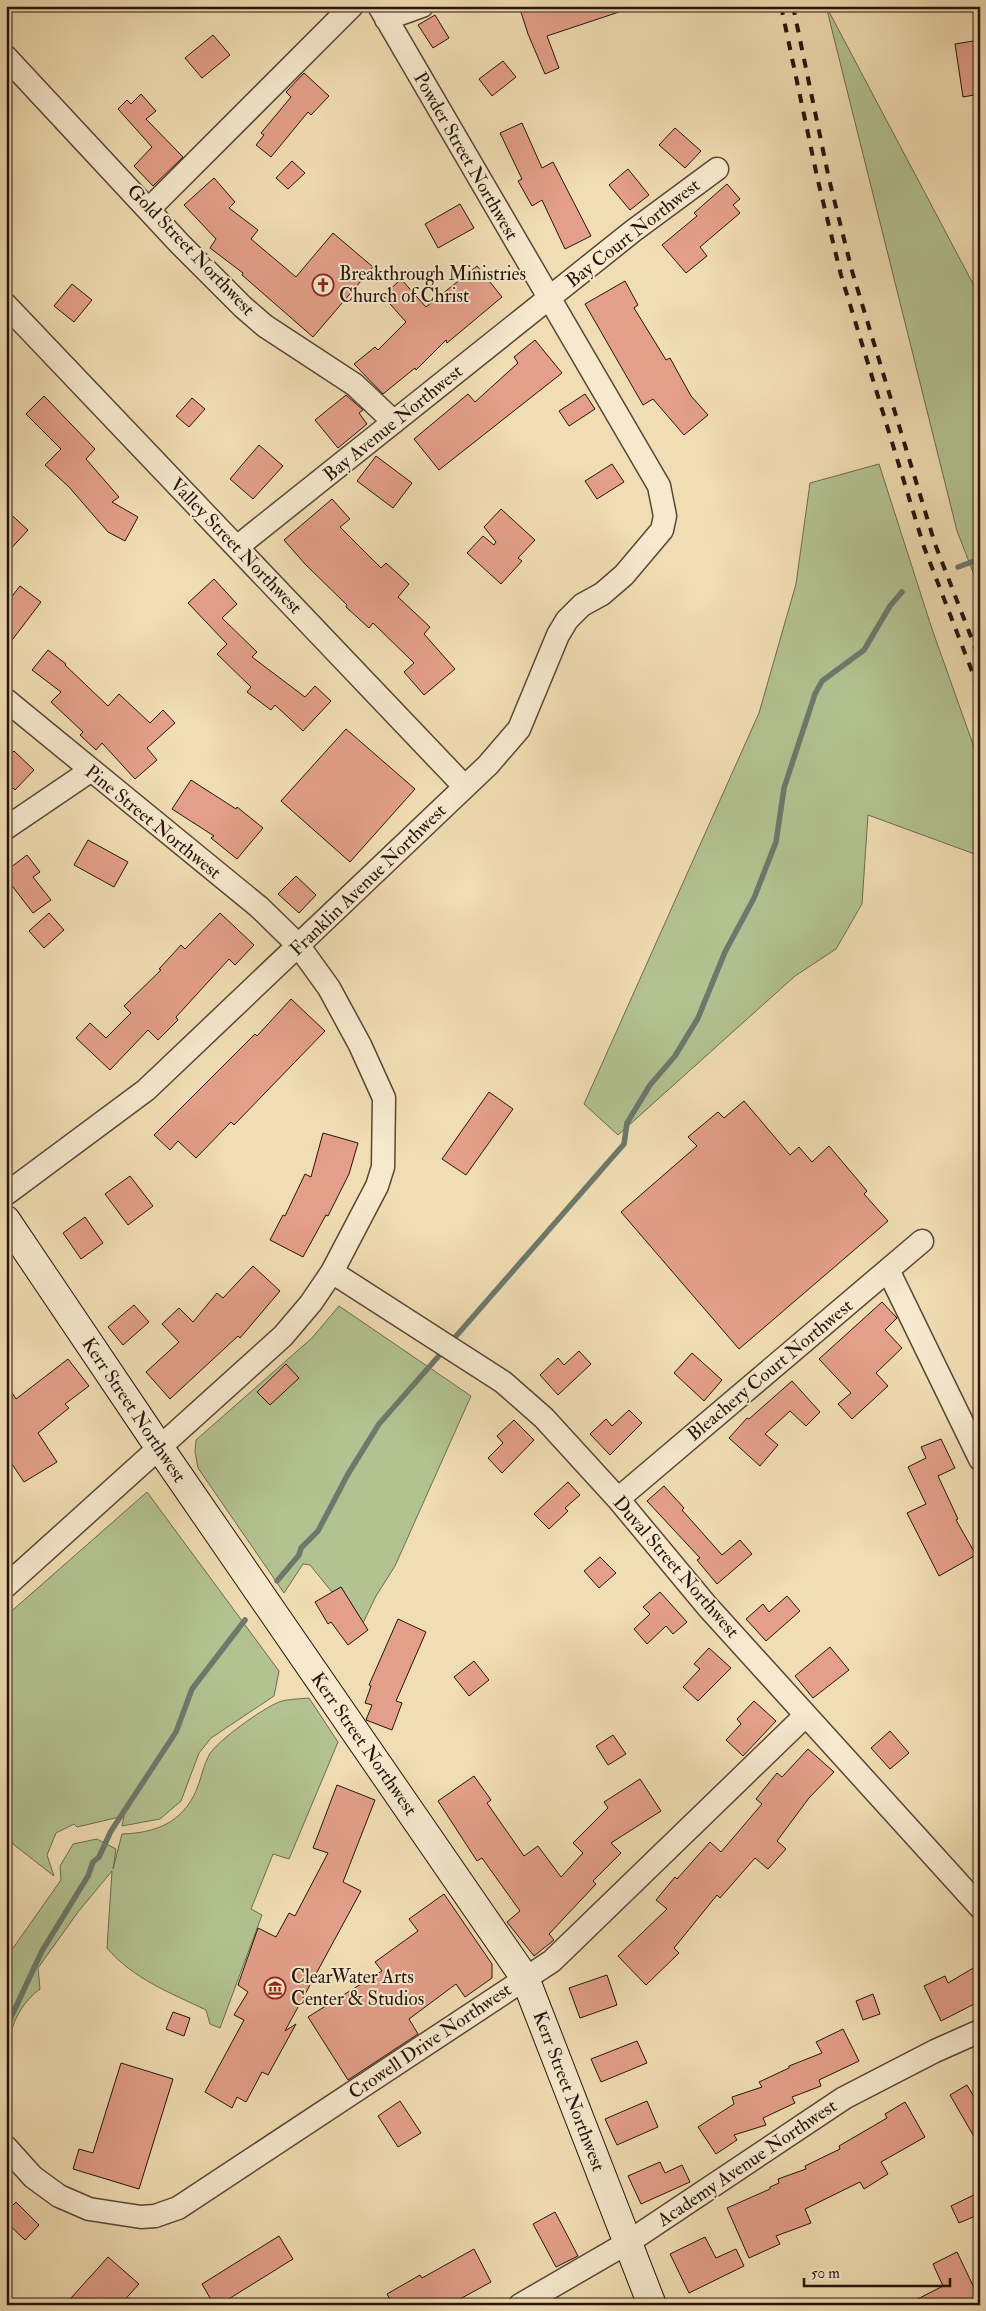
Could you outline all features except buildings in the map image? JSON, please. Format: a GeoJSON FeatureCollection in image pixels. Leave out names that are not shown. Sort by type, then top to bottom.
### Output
{"type":"FeatureCollection","features":[{"type":"Feature","properties":{"kind":"street"},"geometry":{"type":"LineString","coordinates":[[149,209],[352,6]]}},
{"type":"Feature","properties":{"kind":"street"},"geometry":{"type":"LineString","coordinates":[[382,13],[422,6]]}},
{"type":"Feature","properties":{"kind":"street","name":"Powder Street Northwest"},"geometry":{"type":"LineString","coordinates":[[382,13],[659,486],[665,516]]}},
{"type":"Feature","properties":{"kind":"street","name":"Gold Street Northwest"},"geometry":{"type":"LineString","coordinates":[[6,57],[180,244],[265,326],[355,385],[394,422]]}},
{"type":"Feature","properties":{"kind":"street","name":"Bay Court Northwest"},"geometry":{"type":"LineString","coordinates":[[549,298],[633,231],[717,168]]}},
{"type":"Feature","properties":{"kind":"street","name":"Bay Avenue Northwest"},"geometry":{"type":"LineString","coordinates":[[237,547],[549,298]]}},
{"type":"Feature","properties":{"kind":"street","name":"Valley Street Northwest"},"geometry":{"type":"LineString","coordinates":[[6,305],[466,787]]}},
{"type":"Feature","properties":{"kind":"street","name":"Franklin Avenue Northwest"},"geometry":{"type":"LineString","coordinates":[[6,1194],[146,1090],[466,787],[519,729],[566,620],[582,605],[602,594],[624,576],[662,530],[665,516]]}},
{"type":"Feature","properties":{"kind":"street","name":"Pine Street Northwest"},"geometry":{"type":"LineString","coordinates":[[6,700],[90,771],[259,907],[298,946],[329,988],[360,1045],[384,1098],[383,1167],[377,1186],[332,1272],[311,1303],[283,1336],[6,1586]]}},
{"type":"Feature","properties":{"kind":"street"},"geometry":{"type":"LineString","coordinates":[[6,828],[90,771]]}},
{"type":"Feature","properties":{"kind":"street","name":"Kerr Street Northwest"},"geometry":{"type":"LineString","coordinates":[[6,1220],[159,1447],[525,1978],[652,2305]]}},
{"type":"Feature","properties":{"kind":"street","name":"Bleachery Court Northwest"},"geometry":{"type":"LineString","coordinates":[[618,1499],[922,1241]]}},
{"type":"Feature","properties":{"kind":"street"},"geometry":{"type":"LineString","coordinates":[[888,1270],[980,1459]]}},
{"type":"Feature","properties":{"kind":"street","name":"Duval Street Northwest"},"geometry":{"type":"LineString","coordinates":[[332,1272],[466,1360],[503,1382],[544,1418],[618,1499],[707,1606],[980,1907]]}},
{"type":"Feature","properties":{"kind":"street","name":"Crowell Drive Northwest"},"geometry":{"type":"LineString","coordinates":[[6,2147],[39,2182],[58,2196],[89,2209],[141,2217],[154,2216],[178,2208],[552,1961],[806,1715]]}},
{"type":"Feature","properties":{"kind":"street","name":"Academy Avenue Northwest"},"geometry":{"type":"LineString","coordinates":[[520,2305],[627,2243],[844,2098],[935,2051],[980,2031]]}},
{"type":"Feature","properties":{"kind":"green space"},"geometry":{"type":"Polygon","coordinates":[[[826,6],[980,297],[980,590],[957,531],[826,6]]]}},
{"type":"Feature","properties":{"kind":"green space"},"geometry":{"type":"Polygon","coordinates":[[[879,464],[932,629],[980,764],[980,856],[868,815],[862,904],[836,949],[795,976],[618,1135],[584,1104],[759,713],[796,584],[810,483],[879,464]]]}},
{"type":"Feature","properties":{"kind":"green space"},"geometry":{"type":"Polygon","coordinates":[[[339,1306],[471,1396],[395,1566],[376,1596],[363,1623],[341,1587],[332,1592],[310,1565],[303,1564],[284,1593],[198,1468],[195,1452],[196,1440],[312,1338],[339,1306]]]}},
{"type":"Feature","properties":{"kind":"green space"},"geometry":{"type":"Polygon","coordinates":[[[147,1492],[279,1671],[274,1696],[211,1738],[199,1753],[181,1801],[160,1819],[122,1826],[124,1816],[77,1827],[74,1824],[56,1833],[47,1855],[54,1876],[13,1844],[6,1828],[6,1616],[147,1492]]]}},
{"type":"Feature","properties":{"kind":"green space"},"geometry":{"type":"Polygon","coordinates":[[[309,1698],[338,1742],[289,1859],[273,1854],[251,1909],[262,1915],[220,2028],[210,2024],[206,2010],[141,1977],[117,1959],[107,1948],[112,1871],[78,1912],[38,1968],[40,1989],[25,2003],[15,2021],[10,2035],[9,2062],[6,2071],[6,1958],[61,1880],[60,1866],[73,1844],[97,1839],[116,1849],[113,1869],[122,1834],[156,1828],[166,1824],[183,1811],[196,1791],[209,1755],[221,1741],[252,1718],[279,1702],[309,1698]]]}},
{"type":"Feature","properties":{"kind":"waterway"},"geometry":{"type":"LineString","coordinates":[[958,567],[980,559]]}},
{"type":"Feature","properties":{"kind":"waterway"},"geometry":{"type":"LineString","coordinates":[[450,1343],[624,1144],[627,1123],[650,1085],[675,1056],[698,1018],[725,952],[754,898],[776,842],[784,788],[815,694],[822,681],[864,650],[890,606],[902,592]]}},
{"type":"Feature","properties":{"kind":"waterway"},"geometry":{"type":"LineString","coordinates":[[277,1581],[299,1555],[301,1548],[318,1531],[348,1474],[379,1424],[444,1350]]}},
{"type":"Feature","properties":{"kind":"waterway"},"geometry":{"type":"LineString","coordinates":[[6,2028],[42,1951],[88,1876],[93,1862],[99,1857],[111,1831],[176,1732],[192,1689],[245,1620]]}},
{"type":"Feature","properties":{"kind":"railway"},"geometry":{"type":"LineString","coordinates":[[781,6],[818,181],[841,275],[924,547],[980,692]]}},
{"type":"Feature","properties":{"kind":"railway"},"geometry":{"type":"LineString","coordinates":[[793,6],[829,179],[852,271],[935,544],[980,660]]}},
{"type":"Feature","properties":{"kind":"place","name":"Breakthrough Ministries Church of Christ"},"geometry":{"type":"Point","coordinates":[323,285]}},
{"type":"Feature","properties":{"kind":"place","name":"ClearWater Arts Center & Studios"},"geometry":{"type":"Point","coordinates":[275,1988]}}]}
